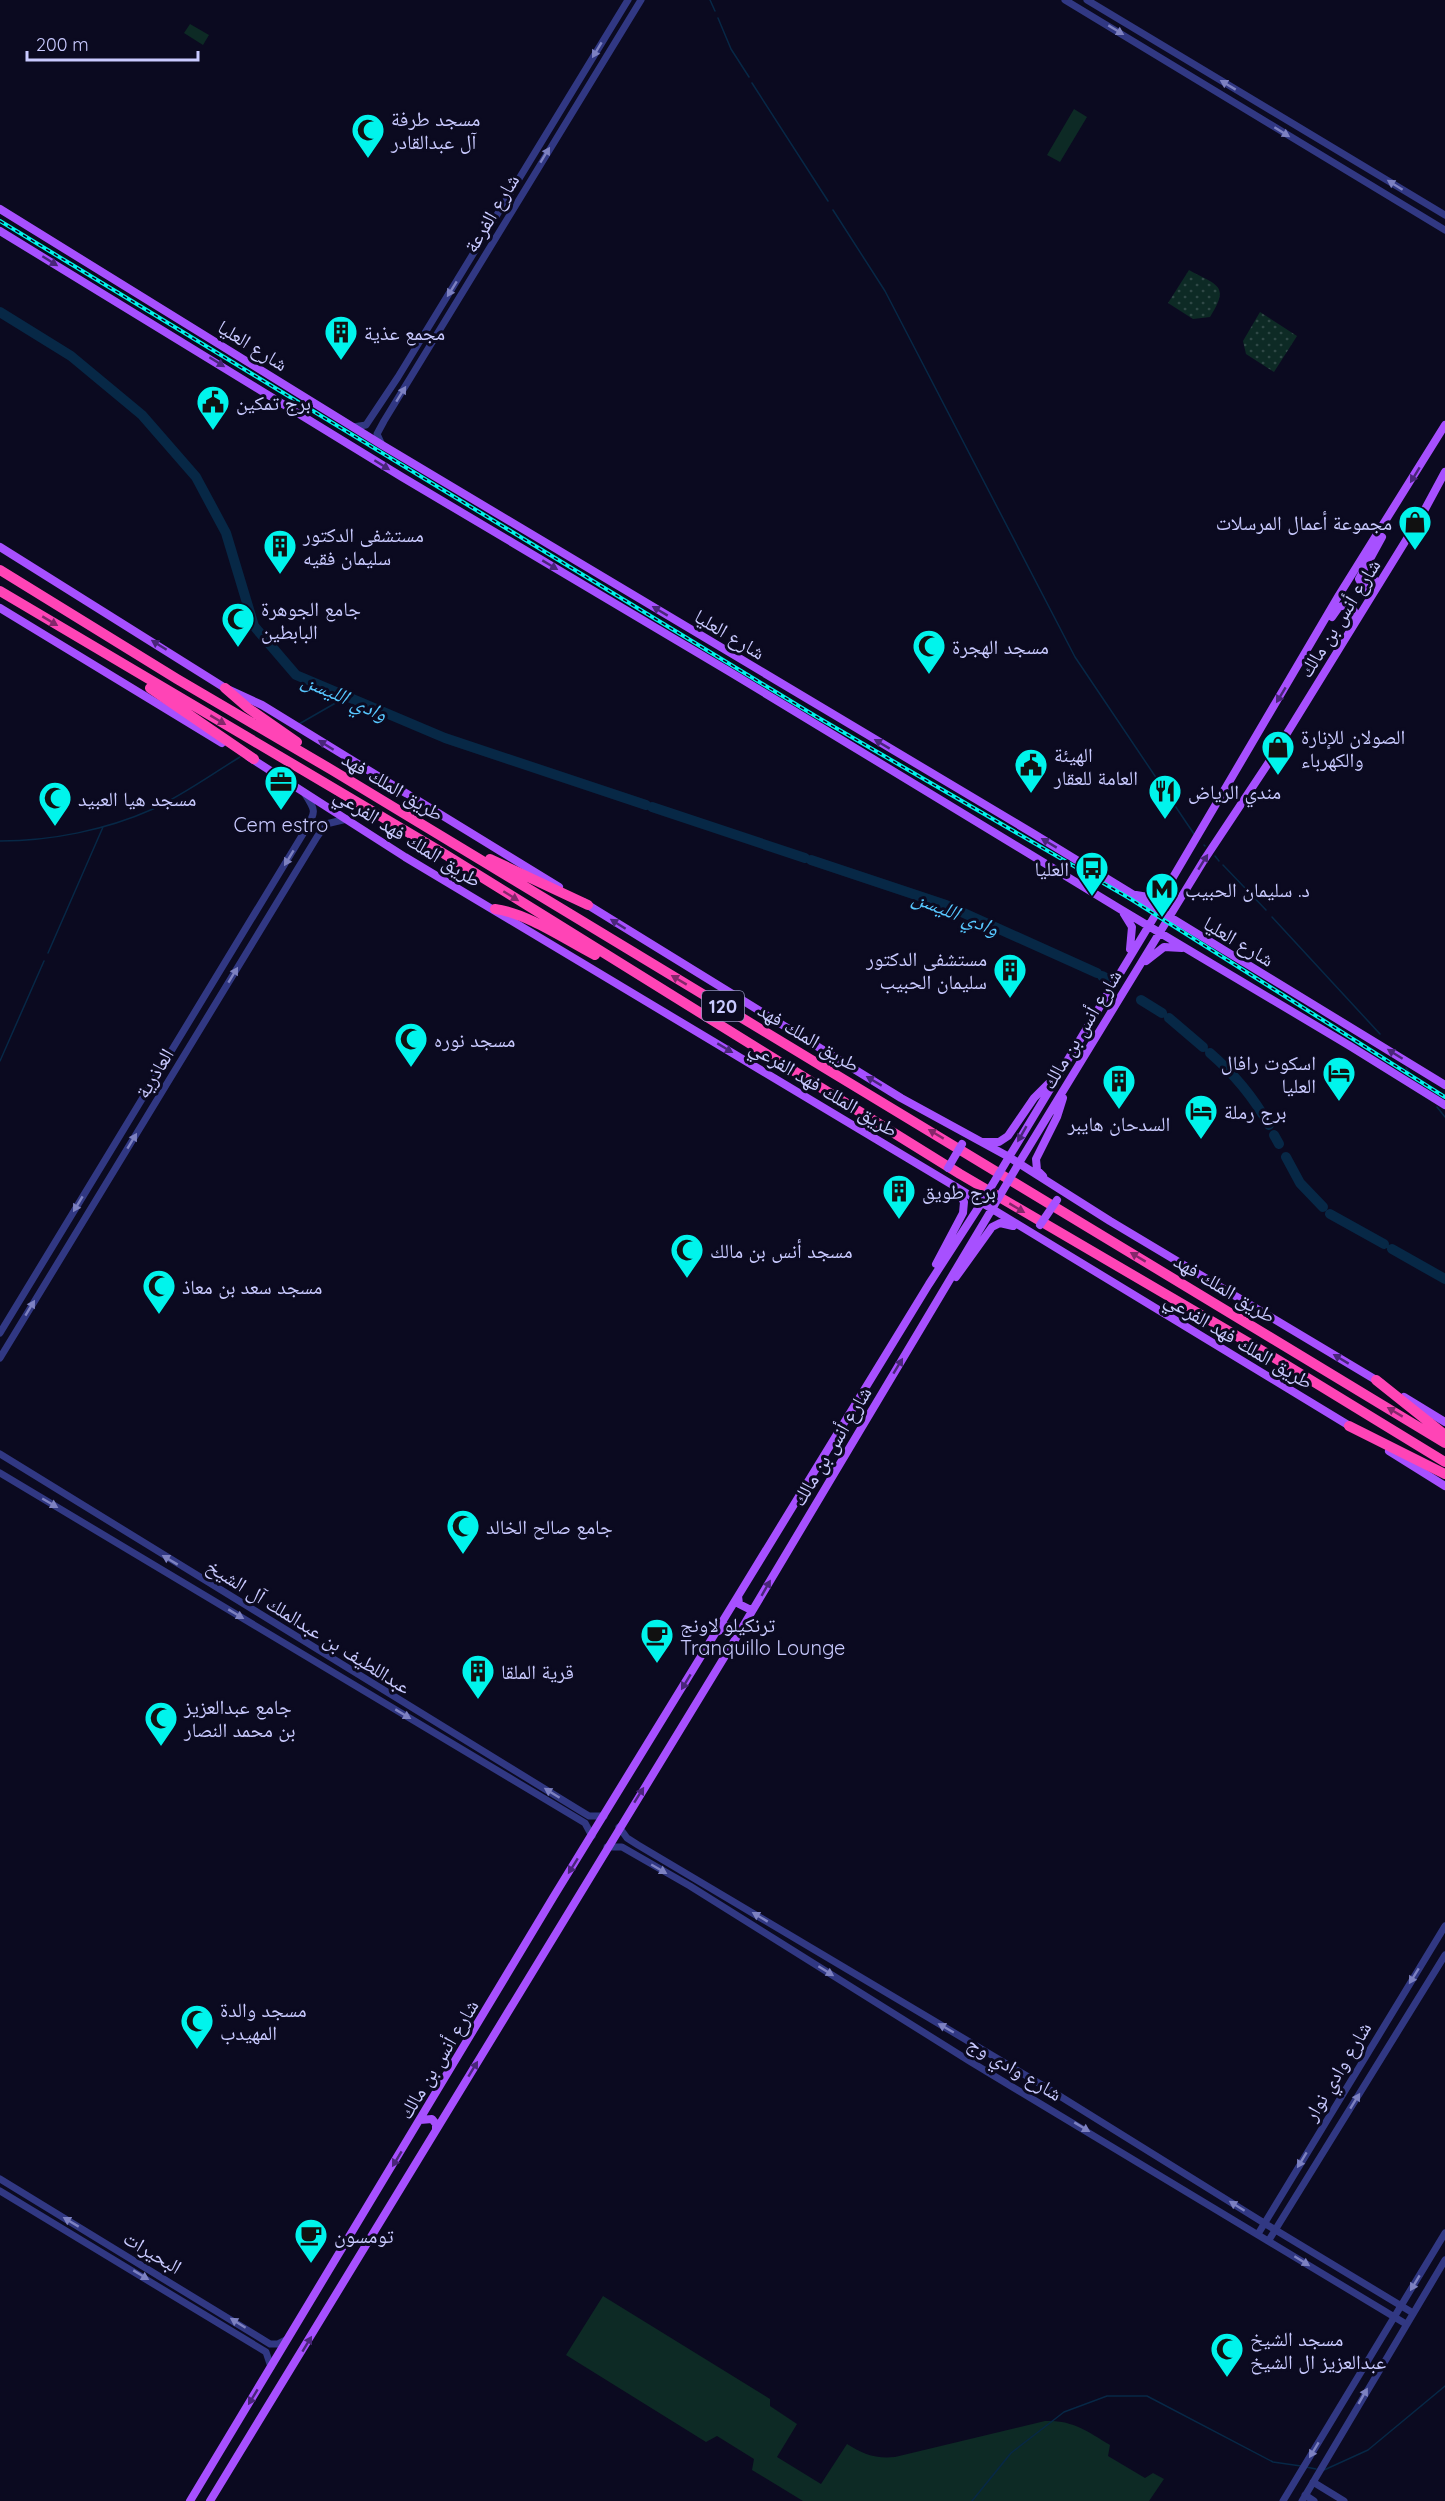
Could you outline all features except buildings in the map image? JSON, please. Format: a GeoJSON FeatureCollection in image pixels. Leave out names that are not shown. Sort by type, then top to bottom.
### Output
{"type":"FeatureCollection","features":[{"type":"Feature","properties":{"kind":"highway","name":"طريق الملك فهد"},"geometry":{"type":"LineString","coordinates":[[0,570],[1445,1443]]}},
{"type":"Feature","properties":{"kind":"highway","name":"طريق الملك فهد"},"geometry":{"type":"LineString","coordinates":[[0,591],[438,850],[968,1178],[1278,1360],[1445,1462]]}},
{"type":"Feature","properties":{"kind":"highway"},"geometry":{"type":"LineString","coordinates":[[94,647],[105,658],[254,759]]}},
{"type":"Feature","properties":{"kind":"highway"},"geometry":{"type":"LineString","coordinates":[[225,688],[248,708],[312,753],[332,771]]}},
{"type":"Feature","properties":{"kind":"highway"},"geometry":{"type":"LineString","coordinates":[[443,838],[588,905]]}},
{"type":"Feature","properties":{"kind":"highway"},"geometry":{"type":"LineString","coordinates":[[495,909],[523,918],[609,962],[619,962]]}},
{"type":"Feature","properties":{"kind":"highway"},"geometry":{"type":"LineString","coordinates":[[1376,1380],[1445,1434]]}},
{"type":"Feature","properties":{"kind":"highway"},"geometry":{"type":"LineString","coordinates":[[1349,1426],[1445,1474]]}},
{"type":"Feature","properties":{"kind":"main road","name":"شارع العليا"},"geometry":{"type":"LineString","coordinates":[[0,209],[382,445],[1445,1085]]}},
{"type":"Feature","properties":{"kind":"main road","name":"شارع العليا"},"geometry":{"type":"LineString","coordinates":[[0,231],[402,477],[710,660],[1445,1105]]}},
{"type":"Feature","properties":{"kind":"main road"},"geometry":{"type":"LineString","coordinates":[[982,1142],[999,1142],[1008,1136],[1034,1098],[1055,1077],[1157,911],[1172,879],[1339,595],[1445,424]]}},
{"type":"Feature","properties":{"kind":"main road","name":"شارع أنس بن مالك"},"geometry":{"type":"LineString","coordinates":[[210,2501],[736,1638],[1019,1163],[1204,860],[1425,512],[1445,472]]}},
{"type":"Feature","properties":{"kind":"main road"},"geometry":{"type":"LineString","coordinates":[[1405,491],[1359,579],[1360,585],[1364,588],[1372,587],[1425,512]]}},
{"type":"Feature","properties":{"kind":"main road","name":"طريق الملك فهد الفرعي"},"geometry":{"type":"LineString","coordinates":[[0,547],[225,688],[262,705],[802,1037],[960,1131],[1009,1157],[1075,1200],[1445,1422]]}},
{"type":"Feature","properties":{"kind":"main road"},"geometry":{"type":"LineString","coordinates":[[1294,673],[1339,607],[1348,604],[1354,610],[1354,614],[1319,681]]}},
{"type":"Feature","properties":{"kind":"main road","name":"طريق الملك فهد الفرعي"},"geometry":{"type":"LineString","coordinates":[[0,608],[238,753],[254,759],[347,819],[956,1186],[1048,1245],[1445,1486]]}},
{"type":"Feature","properties":{"kind":"main road"},"geometry":{"type":"LineString","coordinates":[[1130,894],[1154,898],[1172,879]]}},
{"type":"Feature","properties":{"kind":"main road"},"geometry":{"type":"LineString","coordinates":[[1120,909],[1129,919],[1132,927],[1133,935],[1129,955]]}},
{"type":"Feature","properties":{"kind":"main road"},"geometry":{"type":"LineString","coordinates":[[1139,967],[1164,947],[1188,949]]}},
{"type":"Feature","properties":{"kind":"main road","name":"شارع أنس بن مالك"},"geometry":{"type":"LineString","coordinates":[[190,2501],[738,1596],[929,1284],[982,1202],[1055,1077]]}},
{"type":"Feature","properties":{"kind":"main road"},"geometry":{"type":"LineString","coordinates":[[1057,1188],[1037,1170],[1036,1159],[1057,1117],[1067,1085]]}},
{"type":"Feature","properties":{"kind":"main road"},"geometry":{"type":"LineString","coordinates":[[933,1173],[948,1168],[962,1144],[960,1131]]}},
{"type":"Feature","properties":{"kind":"main road"},"geometry":{"type":"LineString","coordinates":[[929,1284],[939,1258],[963,1213],[964,1202],[956,1186]]}},
{"type":"Feature","properties":{"kind":"main road"},"geometry":{"type":"LineString","coordinates":[[1048,1245],[1039,1234],[1040,1225],[1057,1200],[1065,1197],[1075,1200]]}},
{"type":"Feature","properties":{"kind":"main road"},"geometry":{"type":"LineString","coordinates":[[942,1292],[965,1267],[992,1227],[1000,1223],[1023,1229]]}},
{"type":"Feature","properties":{"kind":"main road"},"geometry":{"type":"LineString","coordinates":[[738,1596],[739,1604],[753,1609]]}},
{"type":"Feature","properties":{"kind":"main road"},"geometry":{"type":"LineString","coordinates":[[715,1634],[725,1626],[732,1627],[736,1638]]}},
{"type":"Feature","properties":{"kind":"main road"},"geometry":{"type":"LineString","coordinates":[[447,2078],[451,2087],[458,2089],[463,2087]]}},
{"type":"Feature","properties":{"kind":"main road"},"geometry":{"type":"LineString","coordinates":[[420,2120],[432,2119],[436,2124],[436,2129]]}},
{"type":"Feature","properties":{"kind":"street","name":"شارع الفرعة"},"geometry":{"type":"LineString","coordinates":[[354,427],[366,425],[627,0]]}},
{"type":"Feature","properties":{"kind":"street","name":"شارع الفرعة"},"geometry":{"type":"LineString","coordinates":[[382,445],[377,434],[640,0]]}},
{"type":"Feature","properties":{"kind":"street"},"geometry":{"type":"LineString","coordinates":[[1065,0],[1445,230]]}},
{"type":"Feature","properties":{"kind":"street"},"geometry":{"type":"LineString","coordinates":[[1087,0],[1445,216]]}},
{"type":"Feature","properties":{"kind":"street"},"geometry":{"type":"LineString","coordinates":[[1307,147],[1313,142],[1313,136]]}},
{"type":"Feature","properties":{"kind":"street"},"geometry":{"type":"LineString","coordinates":[[1321,156],[1319,149],[1328,145]]}},
{"type":"Feature","properties":{"kind":"street"},"geometry":{"type":"LineString","coordinates":[[373,414],[377,421],[384,422]]}},
{"type":"Feature","properties":{"kind":"street","name":"العاذرية"},"geometry":{"type":"LineString","coordinates":[[0,1333],[306,830],[314,814],[314,808],[302,789]]}},
{"type":"Feature","properties":{"kind":"street","name":"العاذرية"},"geometry":{"type":"LineString","coordinates":[[0,1358],[317,837],[326,824],[347,819]]}},
{"type":"Feature","properties":{"kind":"street"},"geometry":{"type":"LineString","coordinates":[[306,830],[311,825],[314,826],[318,831],[317,837]]}},
{"type":"Feature","properties":{"kind":"street"},"geometry":{"type":"LineString","coordinates":[[164,1062],[176,1069]]}},
{"type":"Feature","properties":{"kind":"street"},"geometry":{"type":"LineString","coordinates":[[10,1316],[20,1324]]}},
{"type":"Feature","properties":{"kind":"street","name":"عبداللطيف بن عبدالملك آل الشيخ"},"geometry":{"type":"LineString","coordinates":[[0,1454],[575,1808],[589,1816],[604,1816]]}},
{"type":"Feature","properties":{"kind":"street","name":"عبداللطيف بن عبدالملك آل الشيخ"},"geometry":{"type":"LineString","coordinates":[[0,1473],[585,1823],[592,1836]]}},
{"type":"Feature","properties":{"kind":"street"},"geometry":{"type":"LineString","coordinates":[[135,1552],[142,1543]]}},
{"type":"Feature","properties":{"kind":"street"},"geometry":{"type":"LineString","coordinates":[[502,1774],[507,1766]]}},
{"type":"Feature","properties":{"kind":"street"},"geometry":{"type":"LineString","coordinates":[[571,1815],[577,1815],[575,1808]]}},
{"type":"Feature","properties":{"kind":"street","name":"شارع وادي وج"},"geometry":{"type":"LineString","coordinates":[[619,1827],[627,1838],[638,1845],[1042,2085],[1413,2313]]}},
{"type":"Feature","properties":{"kind":"street"},"geometry":{"type":"LineString","coordinates":[[633,1853],[638,1845]]}},
{"type":"Feature","properties":{"kind":"street","name":"شارع وادي وج"},"geometry":{"type":"LineString","coordinates":[[607,1847],[620,1846],[633,1853],[971,2062],[1406,2324]]}},
{"type":"Feature","properties":{"kind":"street","name":"شارع وادي نوار"},"geometry":{"type":"LineString","coordinates":[[1258,2234],[1445,1926]]}},
{"type":"Feature","properties":{"kind":"street","name":"شارع وادي نوار"},"geometry":{"type":"LineString","coordinates":[[1269,2240],[1445,1955]]}},
{"type":"Feature","properties":{"kind":"street"},"geometry":{"type":"LineString","coordinates":[[1384,2025],[1397,2033]]}},
{"type":"Feature","properties":{"kind":"street","name":"البحيرات"},"geometry":{"type":"LineString","coordinates":[[0,2179],[270,2344],[278,2344],[288,2339]]}},
{"type":"Feature","properties":{"kind":"street","name":"البحيرات"},"geometry":{"type":"LineString","coordinates":[[0,2191],[266,2352],[270,2358],[271,2367]]}},
{"type":"Feature","properties":{"kind":"street"},"geometry":{"type":"LineString","coordinates":[[1283,2501],[1445,2233]]}},
{"type":"Feature","properties":{"kind":"street"},"geometry":{"type":"LineString","coordinates":[[1314,2501],[1303,2498],[1445,2260]]}},
{"type":"Feature","properties":{"kind":"street"},"geometry":{"type":"LineString","coordinates":[[253,2344],[260,2345],[260,2337]]}},
{"type":"Feature","properties":{"kind":"street"},"geometry":{"type":"LineString","coordinates":[[1313,2482],[1344,2501]]}},
{"type":"Feature","properties":{"kind":"green space"},"geometry":{"type":"Polygon","coordinates":[[[190,24],[209,35],[203,45],[184,33],[190,24]]]}},
{"type":"Feature","properties":{"kind":"green space"},"geometry":{"type":"Polygon","coordinates":[[[1074,109],[1087,117],[1060,162],[1047,155],[1074,109]]]}},
{"type":"Feature","properties":{"kind":"green space"},"geometry":{"type":"Polygon","coordinates":[[[1189,270],[1214,283],[1220,292],[1210,317],[1193,319],[1168,303],[1189,270]]]}},
{"type":"Feature","properties":{"kind":"green space"},"geometry":{"type":"Polygon","coordinates":[[[1260,312],[1297,336],[1274,372],[1246,354],[1243,341],[1260,312]]]}},
{"type":"Feature","properties":{"kind":"green space"},"geometry":{"type":"Polygon","coordinates":[[[603,2296],[770,2399],[770,2406],[797,2424],[777,2457],[821,2484],[847,2444],[870,2455],[895,2457],[1045,2421],[1064,2422],[1079,2427],[1110,2445],[1108,2456],[1145,2478],[1153,2473],[1164,2479],[1149,2501],[803,2501],[752,2470],[754,2459],[717,2436],[706,2442],[566,2355],[603,2296]]]}},
{"type":"Feature","properties":{"kind":"waterway"},"geometry":{"type":"LineString","coordinates":[[710,0],[715,11]]}},
{"type":"Feature","properties":{"kind":"waterway"},"geometry":{"type":"LineString","coordinates":[[718,18],[731,49],[749,77]]}},
{"type":"Feature","properties":{"kind":"waterway"},"geometry":{"type":"LineString","coordinates":[[752,83],[828,201]]}},
{"type":"Feature","properties":{"kind":"waterway"},"geometry":{"type":"LineString","coordinates":[[833,210],[885,291],[1075,657],[1194,834]]}},
{"type":"Feature","properties":{"kind":"waterway","name":"وادي الليسن"},"geometry":{"type":"LineString","coordinates":[[0,312],[71,356],[142,415],[196,477],[226,533],[254,626],[296,675],[445,738],[646,805]]}},
{"type":"Feature","properties":{"kind":"waterway"},"geometry":{"type":"LineString","coordinates":[[299,724],[346,697]]}},
{"type":"Feature","properties":{"kind":"waterway"},"geometry":{"type":"LineString","coordinates":[[0,841],[39,839],[78,833],[116,823],[153,809],[240,757]]}},
{"type":"Feature","properties":{"kind":"waterway","name":"وادي الليسن"},"geometry":{"type":"LineString","coordinates":[[652,807],[805,858]]}},
{"type":"Feature","properties":{"kind":"waterway"},"geometry":{"type":"LineString","coordinates":[[48,953],[103,827]]}},
{"type":"Feature","properties":{"kind":"waterway"},"geometry":{"type":"LineString","coordinates":[[1215,856],[1219,861]]}},
{"type":"Feature","properties":{"kind":"waterway","name":"وادي الليسن"},"geometry":{"type":"LineString","coordinates":[[811,860],[946,905],[1097,973]]}},
{"type":"Feature","properties":{"kind":"waterway"},"geometry":{"type":"LineString","coordinates":[[1223,865],[1266,910]]}},
{"type":"Feature","properties":{"kind":"waterway"},"geometry":{"type":"LineString","coordinates":[[1272,917],[1380,1034]]}},
{"type":"Feature","properties":{"kind":"waterway"},"geometry":{"type":"LineString","coordinates":[[0,1061],[44,961]]}},
{"type":"Feature","properties":{"kind":"waterway","name":"وادي الليسن"},"geometry":{"type":"LineString","coordinates":[[1102,976],[1108,979]]}},
{"type":"Feature","properties":{"kind":"waterway","name":"وادي الليسن"},"geometry":{"type":"LineString","coordinates":[[1141,1000],[1162,1013]]}},
{"type":"Feature","properties":{"kind":"waterway","name":"وادي الليسن"},"geometry":{"type":"LineString","coordinates":[[1169,1018],[1203,1047]]}},
{"type":"Feature","properties":{"kind":"waterway","name":"وادي الليسن"},"geometry":{"type":"LineString","coordinates":[[1210,1053],[1242,1086],[1269,1125]]}},
{"type":"Feature","properties":{"kind":"waterway"},"geometry":{"type":"LineString","coordinates":[[1406,1068],[1416,1081]]}},
{"type":"Feature","properties":{"kind":"waterway"},"geometry":{"type":"LineString","coordinates":[[1437,1107],[1445,1117]]}},
{"type":"Feature","properties":{"kind":"waterway","name":"وادي الليسن"},"geometry":{"type":"LineString","coordinates":[[1274,1135],[1279,1144]]}},
{"type":"Feature","properties":{"kind":"waterway","name":"وادي الليسن"},"geometry":{"type":"LineString","coordinates":[[1286,1157],[1300,1183],[1323,1207]]}},
{"type":"Feature","properties":{"kind":"waterway","name":"وادي الليسن"},"geometry":{"type":"LineString","coordinates":[[1330,1214],[1384,1244]]}},
{"type":"Feature","properties":{"kind":"waterway","name":"وادي الليسن"},"geometry":{"type":"LineString","coordinates":[[1392,1249],[1445,1279]]}},
{"type":"Feature","properties":{"kind":"waterway"},"geometry":{"type":"LineString","coordinates":[[1324,2470],[1368,2450],[1445,2386]]}},
{"type":"Feature","properties":{"kind":"waterway"},"geometry":{"type":"LineString","coordinates":[[972,2501],[1011,2453],[1064,2412],[1107,2396],[1147,2396],[1273,2462],[1301,2466]]}},
{"type":"Feature","properties":{"kind":"waterway"},"geometry":{"type":"LineString","coordinates":[[1306,2467],[1316,2469]]}},
{"type":"Feature","properties":{"kind":"railway"},"geometry":{"type":"LineString","coordinates":[[0,221],[817,717],[1129,898],[1445,1097]]}},
{"type":"Feature","properties":{"kind":"place","name":"مسجد طرفة آل عبدالقادر"},"geometry":{"type":"Point","coordinates":[368,159]}},
{"type":"Feature","properties":{"kind":"place","name":"مجمع عذية"},"geometry":{"type":"Point","coordinates":[341,361]}},
{"type":"Feature","properties":{"kind":"place","name":"برج تمكين"},"geometry":{"type":"Point","coordinates":[213,431]}},
{"type":"Feature","properties":{"kind":"place","name":"مجموعة أعمال المرسلات"},"geometry":{"type":"Point","coordinates":[1415,551]}},
{"type":"Feature","properties":{"kind":"place","name":"مستشفى الدكتور سليمان فقيه"},"geometry":{"type":"Point","coordinates":[280,575]}},
{"type":"Feature","properties":{"kind":"place","name":"جامع الجوهرة البابطين"},"geometry":{"type":"Point","coordinates":[238,648]}},
{"type":"Feature","properties":{"kind":"place","name":"مسجد الهجرة"},"geometry":{"type":"Point","coordinates":[929,675]}},
{"type":"Feature","properties":{"kind":"place","name":"الصولان للإنارة والكهرباء"},"geometry":{"type":"Point","coordinates":[1278,776]}},
{"type":"Feature","properties":{"kind":"place","name":"الهيئة العامة للعقار"},"geometry":{"type":"Point","coordinates":[1031,794]}},
{"type":"Feature","properties":{"kind":"place","name":"Cem estro"},"geometry":{"type":"Point","coordinates":[281,811]}},
{"type":"Feature","properties":{"kind":"place","name":"مندي الرياض"},"geometry":{"type":"Point","coordinates":[1165,820]}},
{"type":"Feature","properties":{"kind":"place","name":"مسجد هيا العبيد"},"geometry":{"type":"Point","coordinates":[55,827]}},
{"type":"Feature","properties":{"kind":"place","name":"العليا"},"geometry":{"type":"Point","coordinates":[1092,897]}},
{"type":"Feature","properties":{"kind":"place","name":"د. سليمان الحبيب"},"geometry":{"type":"Point","coordinates":[1162,918]}},
{"type":"Feature","properties":{"kind":"place","name":"مستشفى الدكتور سليمان الحبيب"},"geometry":{"type":"Point","coordinates":[1010,999]}},
{"type":"Feature","properties":{"kind":"place","name":"مسجد نوره"},"geometry":{"type":"Point","coordinates":[411,1068]}},
{"type":"Feature","properties":{"kind":"place","name":"اسكوت رافال العليا"},"geometry":{"type":"Point","coordinates":[1339,1102]}},
{"type":"Feature","properties":{"kind":"place","name":"السدحان هايبر"},"geometry":{"type":"Point","coordinates":[1119,1110]}},
{"type":"Feature","properties":{"kind":"place","name":"برج رملة"},"geometry":{"type":"Point","coordinates":[1201,1140]}},
{"type":"Feature","properties":{"kind":"place","name":"برج طويق"},"geometry":{"type":"Point","coordinates":[899,1220]}},
{"type":"Feature","properties":{"kind":"place","name":"مسجد أنس بن مالك"},"geometry":{"type":"Point","coordinates":[687,1279]}},
{"type":"Feature","properties":{"kind":"place","name":"مسجد سعد بن معاذ"},"geometry":{"type":"Point","coordinates":[159,1315]}},
{"type":"Feature","properties":{"kind":"place","name":"جامع صالح الخالد"},"geometry":{"type":"Point","coordinates":[463,1555]}},
{"type":"Feature","properties":{"kind":"place","name":"ترنكيلو لاونج Tranquillo Lounge"},"geometry":{"type":"Point","coordinates":[657,1664]}},
{"type":"Feature","properties":{"kind":"place","name":"قرية الملقا"},"geometry":{"type":"Point","coordinates":[478,1700]}},
{"type":"Feature","properties":{"kind":"place","name":"جامع عبدالعزيز بن محمد النصار"},"geometry":{"type":"Point","coordinates":[161,1747]}},
{"type":"Feature","properties":{"kind":"place","name":"مسجد والدة المهيدب"},"geometry":{"type":"Point","coordinates":[197,2050]}},
{"type":"Feature","properties":{"kind":"place","name":"تومسون"},"geometry":{"type":"Point","coordinates":[311,2264]}},
{"type":"Feature","properties":{"kind":"place","name":"مسجد الشيخ عبدالعزيز ال الشيخ"},"geometry":{"type":"Point","coordinates":[1227,2378]}}]}
